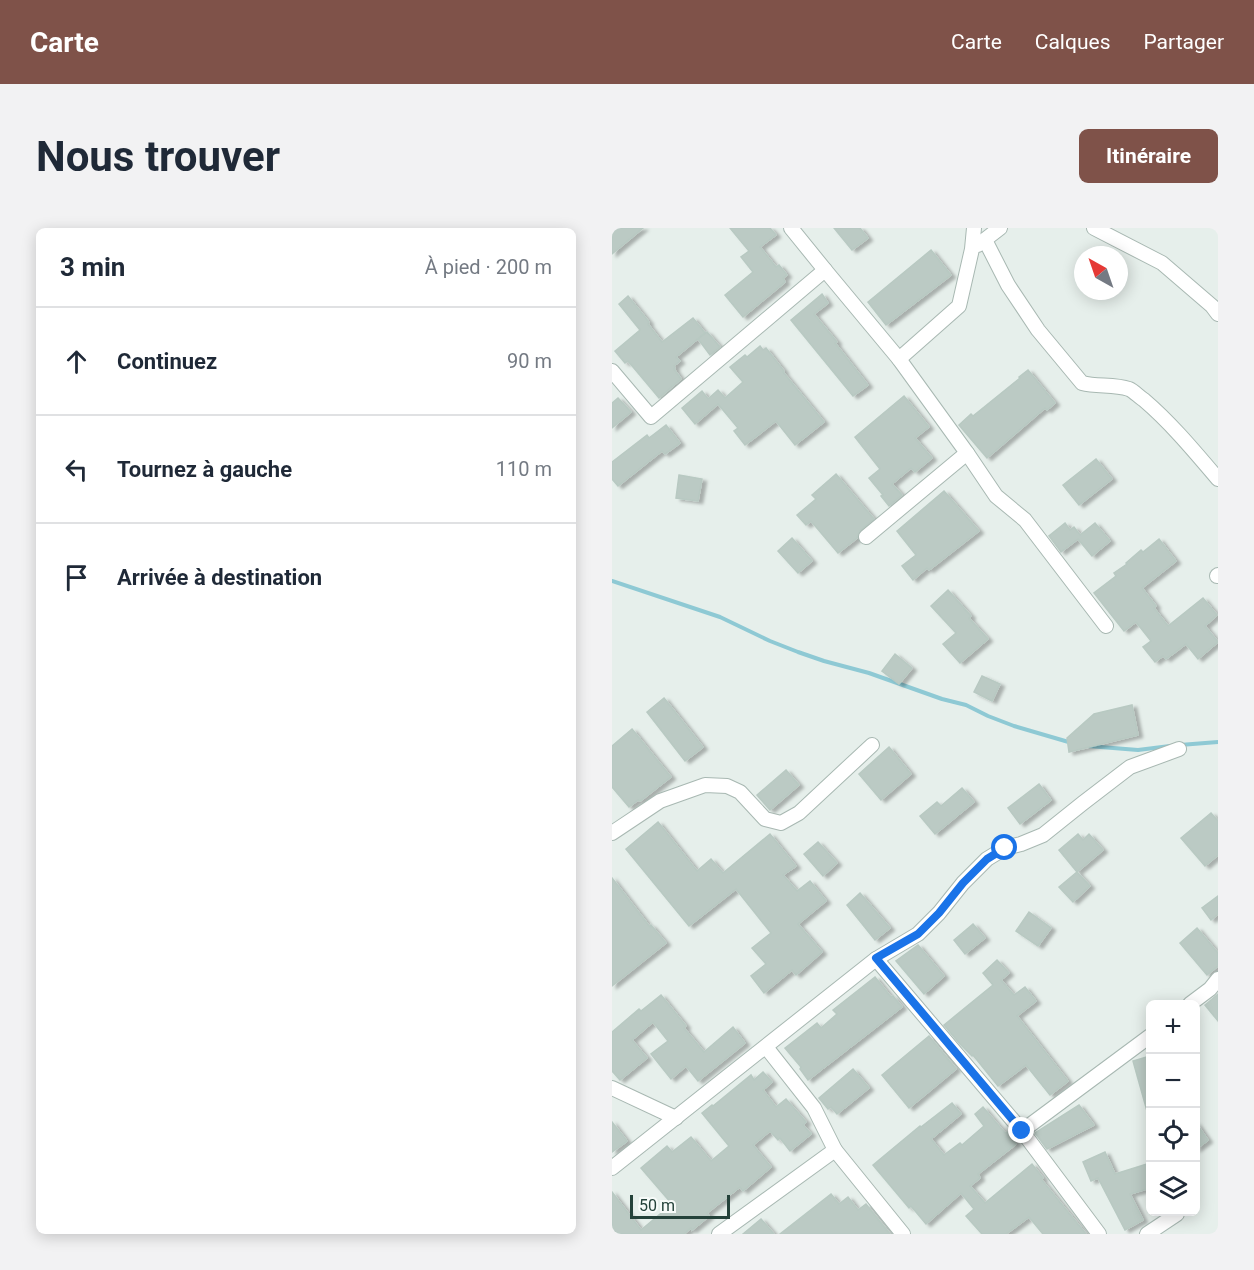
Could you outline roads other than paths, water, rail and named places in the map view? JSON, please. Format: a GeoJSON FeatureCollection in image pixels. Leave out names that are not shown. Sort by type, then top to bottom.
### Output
{"type":"FeatureCollection","features":[{"type":"Feature","properties":{"kind":"street"},"geometry":{"type":"LineString","coordinates":[[791,228],[899,359],[996,496],[1025,520],[1106,626]]}},
{"type":"Feature","properties":{"kind":"street"},"geometry":{"type":"LineString","coordinates":[[899,359],[959,306],[972,249],[974,228]]}},
{"type":"Feature","properties":{"kind":"street"},"geometry":{"type":"LineString","coordinates":[[972,249],[1000,228]]}},
{"type":"Feature","properties":{"kind":"street"},"geometry":{"type":"LineString","coordinates":[[1094,228],[1161,263],[1212,306],[1218,314]]}},
{"type":"Feature","properties":{"kind":"street"},"geometry":{"type":"LineString","coordinates":[[985,240],[1008,285],[1038,330],[1082,383],[1093,386],[1117,386],[1131,390],[1154,409],[1218,479]]}},
{"type":"Feature","properties":{"kind":"street"},"geometry":{"type":"LineString","coordinates":[[612,370],[651,417],[825,270]]}},
{"type":"Feature","properties":{"kind":"street"},"geometry":{"type":"LineString","coordinates":[[866,537],[967,453]]}},
{"type":"Feature","properties":{"kind":"street"},"geometry":{"type":"LineString","coordinates":[[612,833],[660,801],[705,786],[727,786],[740,792],[765,819],[781,823],[799,813],[872,745]]}},
{"type":"Feature","properties":{"kind":"street"},"geometry":{"type":"LineString","coordinates":[[612,1168],[876,958],[918,934],[987,859],[1005,848],[1042,835],[1130,767],[1179,749]]}},
{"type":"Feature","properties":{"kind":"street"},"geometry":{"type":"LineString","coordinates":[[876,958],[1022,1131],[1099,1234]]}},
{"type":"Feature","properties":{"kind":"street"},"geometry":{"type":"LineString","coordinates":[[1196,1000],[1218,979]]}},
{"type":"Feature","properties":{"kind":"street"},"geometry":{"type":"LineString","coordinates":[[1022,1131],[1146,1039]]}},
{"type":"Feature","properties":{"kind":"street"},"geometry":{"type":"LineString","coordinates":[[766,1047],[814,1108],[835,1150],[903,1234]]}},
{"type":"Feature","properties":{"kind":"street"},"geometry":{"type":"LineString","coordinates":[[612,1088],[676,1118]]}},
{"type":"Feature","properties":{"kind":"street"},"geometry":{"type":"LineString","coordinates":[[719,1234],[835,1150]]}},
{"type":"Feature","properties":{"kind":"street"},"geometry":{"type":"LineString","coordinates":[[1147,1234],[1174,1216]]}},
{"type":"Feature","properties":{"kind":"waterway"},"geometry":{"type":"LineString","coordinates":[[612,581],[720,617],[798,652],[966,705],[1014,726],[1072,743]]}},
{"type":"Feature","properties":{"kind":"waterway"},"geometry":{"type":"LineString","coordinates":[[1180,745],[1218,742]]}},
{"type":"Feature","properties":{"kind":"waterway"},"geometry":{"type":"LineString","coordinates":[[1088,746],[1138,750],[1170,746]]}}]}
